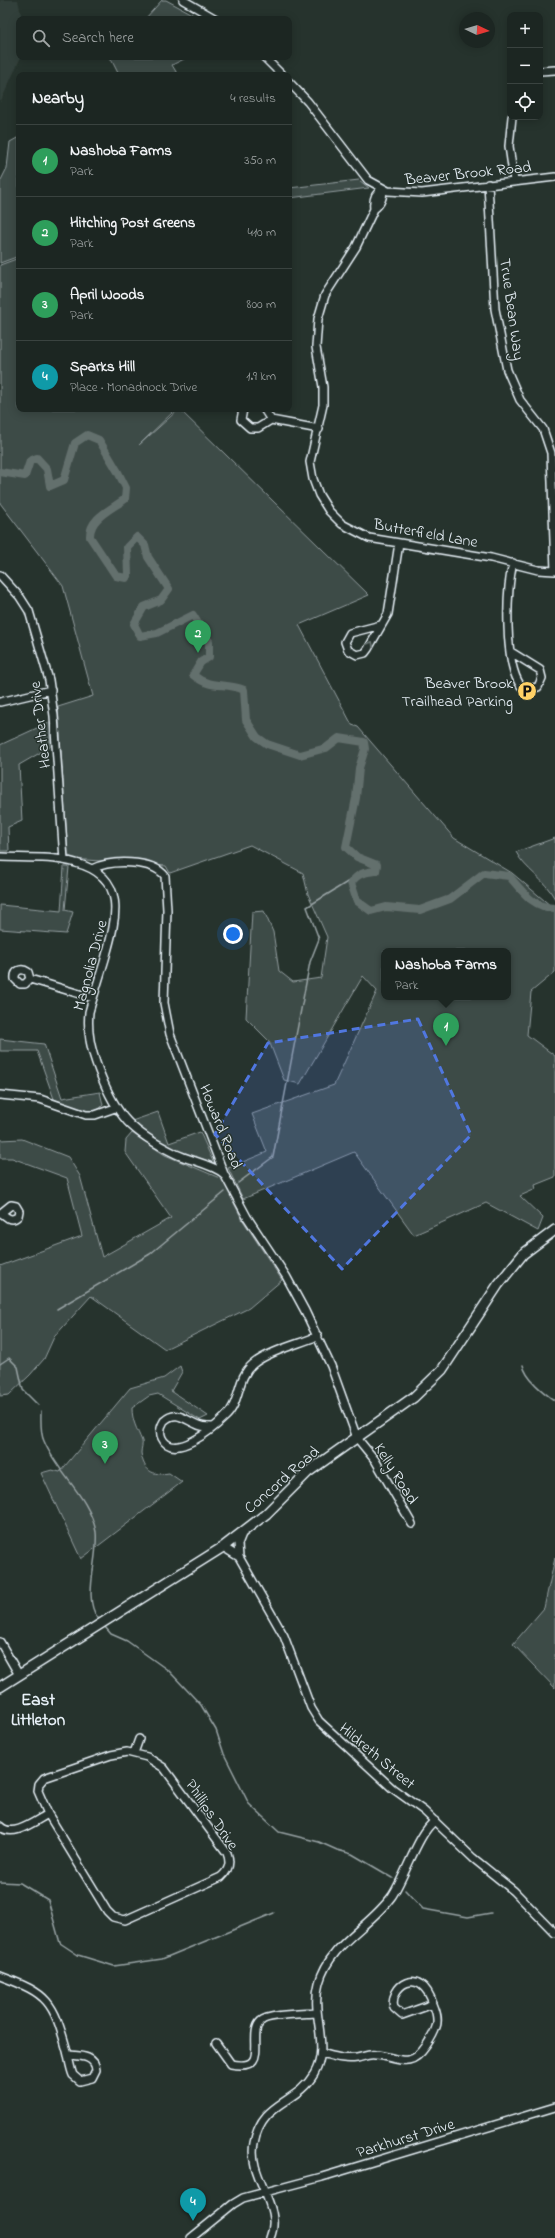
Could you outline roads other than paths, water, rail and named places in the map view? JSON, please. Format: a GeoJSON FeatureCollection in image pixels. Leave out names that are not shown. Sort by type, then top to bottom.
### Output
{"type":"FeatureCollection","features":[{"type":"Feature","properties":{"kind":"main road","name":"Concord Road"},"geometry":{"type":"LineString","coordinates":[[0,1687],[104,1620],[156,1591],[223,1548],[266,1514],[308,1472],[403,1406],[430,1384],[458,1347],[505,1275],[528,1249],[555,1230]]}},
{"type":"Feature","properties":{"kind":"street"},"geometry":{"type":"LineString","coordinates":[[183,0],[211,16]]}},
{"type":"Feature","properties":{"kind":"street"},"geometry":{"type":"LineString","coordinates":[[267,60],[279,72]]}},
{"type":"Feature","properties":{"kind":"street"},"geometry":{"type":"LineString","coordinates":[[543,71],[555,70]]}},
{"type":"Feature","properties":{"kind":"street","name":"Beaver Brook Road"},"geometry":{"type":"LineString","coordinates":[[292,85],[308,102],[368,180],[382,189],[403,193],[422,193],[555,177]]}},
{"type":"Feature","properties":{"kind":"street"},"geometry":{"type":"LineString","coordinates":[[512,120],[509,138],[514,181]]}},
{"type":"Feature","properties":{"kind":"street","name":"True Bean Way"},"geometry":{"type":"LineString","coordinates":[[488,184],[495,309],[507,370],[520,400],[543,429],[554,465],[555,570]]}},
{"type":"Feature","properties":{"kind":"street","name":"Butterfield Lane"},"geometry":{"type":"LineString","coordinates":[[382,189],[383,195],[378,206],[374,209],[356,247],[328,288],[319,313],[316,339],[323,396],[319,430],[313,446],[310,462],[312,479],[324,504],[335,518],[350,530],[369,538],[484,556],[538,570],[555,570]]}},
{"type":"Feature","properties":{"kind":"street"},"geometry":{"type":"LineString","coordinates":[[242,412],[241,420],[250,428],[258,428],[271,420],[319,430]]}},
{"type":"Feature","properties":{"kind":"street"},"geometry":{"type":"LineString","coordinates":[[266,412],[271,420]]}},
{"type":"Feature","properties":{"kind":"street"},"geometry":{"type":"LineString","coordinates":[[382,625],[352,632],[346,640],[348,650],[354,654],[365,653],[382,625],[389,611],[399,543]]}},
{"type":"Feature","properties":{"kind":"street"},"geometry":{"type":"LineString","coordinates":[[510,652],[540,670],[542,678],[538,687],[528,690],[519,684],[510,652],[508,597],[513,563]]}},
{"type":"Feature","properties":{"kind":"street","name":"Heather Drive"},"geometry":{"type":"LineString","coordinates":[[0,575],[20,597],[29,611],[51,690],[64,860]]}},
{"type":"Feature","properties":{"kind":"street"},"geometry":{"type":"LineString","coordinates":[[0,702],[51,690]]}},
{"type":"Feature","properties":{"kind":"street"},"geometry":{"type":"LineString","coordinates":[[0,857],[64,860],[92,869]]}},
{"type":"Feature","properties":{"kind":"street","name":"Howard Road"},"geometry":{"type":"LineString","coordinates":[[92,869],[110,863],[136,864],[157,869],[165,876],[167,910],[163,991],[165,1016],[170,1034],[224,1174],[256,1232],[296,1293],[318,1336],[331,1366],[357,1438]]}},
{"type":"Feature","properties":{"kind":"street","name":"Magnolia Drive"},"geometry":{"type":"LineString","coordinates":[[92,869],[110,889],[116,910],[113,931],[93,998],[88,1023],[89,1043],[108,1094],[115,1108],[132,1127],[157,1145],[224,1174]]}},
{"type":"Feature","properties":{"kind":"street"},"geometry":{"type":"LineString","coordinates":[[30,979],[93,998]]}},
{"type":"Feature","properties":{"kind":"street"},"geometry":{"type":"LineString","coordinates":[[0,1095],[40,1099],[86,1115],[95,1115],[115,1108]]}},
{"type":"Feature","properties":{"kind":"street"},"geometry":{"type":"LineString","coordinates":[[212,1427],[199,1426],[182,1416],[176,1415],[164,1421],[161,1433],[166,1444],[178,1448],[188,1444],[212,1427],[230,1412],[241,1378],[251,1365],[261,1359],[318,1336]]}},
{"type":"Feature","properties":{"kind":"street","name":"Kelly Road"},"geometry":{"type":"LineString","coordinates":[[357,1438],[375,1460],[412,1524]]}},
{"type":"Feature","properties":{"kind":"street"},"geometry":{"type":"LineString","coordinates":[[239,1557],[238,1544],[242,1534]]}},
{"type":"Feature","properties":{"kind":"street"},"geometry":{"type":"LineString","coordinates":[[223,1548],[239,1557]]}},
{"type":"Feature","properties":{"kind":"street","name":"Hildreth Street"},"geometry":{"type":"LineString","coordinates":[[239,1557],[284,1636],[311,1708],[319,1721],[331,1734],[392,1788],[435,1821],[473,1858],[514,1891],[555,1933]]}},
{"type":"Feature","properties":{"kind":"street"},"geometry":{"type":"LineString","coordinates":[[0,1642],[19,1676]]}},
{"type":"Feature","properties":{"kind":"street"},"geometry":{"type":"LineString","coordinates":[[134,1753],[139,1739]]}},
{"type":"Feature","properties":{"kind":"street","name":"Phillips Drive"},"geometry":{"type":"LineString","coordinates":[[134,1753],[150,1758],[164,1768],[227,1853],[228,1866],[221,1877],[133,1918],[125,1920],[117,1919],[107,1911],[48,1814],[38,1791],[42,1780],[114,1754],[134,1753]]}},
{"type":"Feature","properties":{"kind":"street"},"geometry":{"type":"LineString","coordinates":[[0,1826],[7,1831],[14,1831],[48,1814]]}},
{"type":"Feature","properties":{"kind":"street"},"geometry":{"type":"LineString","coordinates":[[270,2238],[274,2225],[273,2215],[252,2156],[258,2128],[271,2109],[299,2092],[309,2082],[316,2070],[321,2053],[321,2038],[316,2013],[318,1988],[329,1960],[348,1938],[387,1903],[400,1884],[430,1824],[435,1821]]}},
{"type":"Feature","properties":{"kind":"street"},"geometry":{"type":"LineString","coordinates":[[0,1976],[33,1989],[48,2001],[57,2019],[72,2072],[78,2080],[86,2081],[94,2076],[96,2066],[91,2059],[68,2055]]}},
{"type":"Feature","properties":{"kind":"street"},"geometry":{"type":"LineString","coordinates":[[321,2053],[348,2059],[376,2055],[404,2061],[413,2059],[422,2052],[436,2028],[437,2018],[433,2004],[427,1988],[421,1983],[413,1981],[402,1985],[393,2002],[395,2010],[402,2015],[433,2004]]}},
{"type":"Feature","properties":{"kind":"street"},"geometry":{"type":"LineString","coordinates":[[216,2043],[231,2064],[246,2065],[253,2060],[257,2054],[256,2032],[262,2020],[269,2017],[316,2013]]}},
{"type":"Feature","properties":{"kind":"street","name":"Parkhurst Drive"},"geometry":{"type":"LineString","coordinates":[[191,2238],[238,2201],[264,2192],[322,2177],[555,2107]]}},
{"type":"Feature","properties":{"kind":"waterway"},"geometry":{"type":"LineString","coordinates":[[0,472],[25,476],[30,461],[37,458],[47,469],[50,486],[64,480],[75,443],[87,435],[99,440],[126,488],[125,499],[97,519],[93,524],[90,537],[116,576],[126,578],[128,574],[127,547],[137,537],[145,545],[148,557],[169,589],[161,600],[144,607],[134,624],[140,636],[157,633],[193,615],[209,641],[209,657],[201,662],[193,675],[207,683],[237,687],[244,690],[246,720],[257,737],[267,744],[300,755],[326,748],[339,738],[364,742],[365,749],[359,768],[356,798],[346,847],[357,857],[377,865],[376,871],[362,874],[356,877],[351,883],[357,901],[371,911],[386,907],[420,910],[450,899],[484,873],[509,876],[523,893],[534,902],[540,905],[555,908]]}},
{"type":"Feature","properties":{"kind":"waterway"},"geometry":{"type":"LineString","coordinates":[[238,1183],[273,1157],[310,962],[319,939],[307,907],[357,876]]}},
{"type":"Feature","properties":{"kind":"waterway"},"geometry":{"type":"LineString","coordinates":[[57,1309],[150,1254],[225,1192]]}},
{"type":"Feature","properties":{"kind":"waterway"},"geometry":{"type":"LineString","coordinates":[[0,1364],[9,1358],[18,1367],[23,1390],[38,1405]]}},
{"type":"Feature","properties":{"kind":"waterway"},"geometry":{"type":"LineString","coordinates":[[523,1365],[531,1380],[555,1401]]}},
{"type":"Feature","properties":{"kind":"waterway"},"geometry":{"type":"LineString","coordinates":[[41,1411],[41,1430],[44,1441],[50,1453],[80,1496],[93,1519],[96,1532],[96,1542],[91,1600],[93,1610],[98,1618]]}},
{"type":"Feature","properties":{"kind":"waterway"},"geometry":{"type":"LineString","coordinates":[[105,1627],[111,1634],[127,1641],[169,1671],[201,1705],[216,1730],[224,1754],[249,1804],[279,1832],[319,1842],[337,1850],[352,1854],[393,1878]]}},
{"type":"Feature","properties":{"kind":"waterway"},"geometry":{"type":"LineString","coordinates":[[0,1882],[20,1883],[48,1900],[60,1943],[78,1955],[114,1966],[162,1959],[274,1913]]}},
{"type":"Feature","properties":{"kind":"waterway"},"geometry":{"type":"LineString","coordinates":[[405,1890],[423,1909],[468,1917],[491,1913]]}},
{"type":"Feature","properties":{"kind":"place","name":"Hitching Post Greens"},"geometry":{"type":"Point","coordinates":[198,653]}},
{"type":"Feature","properties":{"kind":"place","name":"Beaver Brook Trailhead Parking"},"geometry":{"type":"Point","coordinates":[527,691]}},
{"type":"Feature","properties":{"kind":"place","name":"Nashoba Farms"},"geometry":{"type":"Point","coordinates":[446,1046]}},
{"type":"Feature","properties":{"kind":"place","name":"April Woods"},"geometry":{"type":"Point","coordinates":[105,1464]}},
{"type":"Feature","properties":{"kind":"place","name":"Sparks Hill"},"geometry":{"type":"Point","coordinates":[193,2221]}},
{"type":"Feature","properties":{"kind":"district","name":"East Littleton"},"geometry":{"type":"Point","coordinates":[38,1709]}}]}
